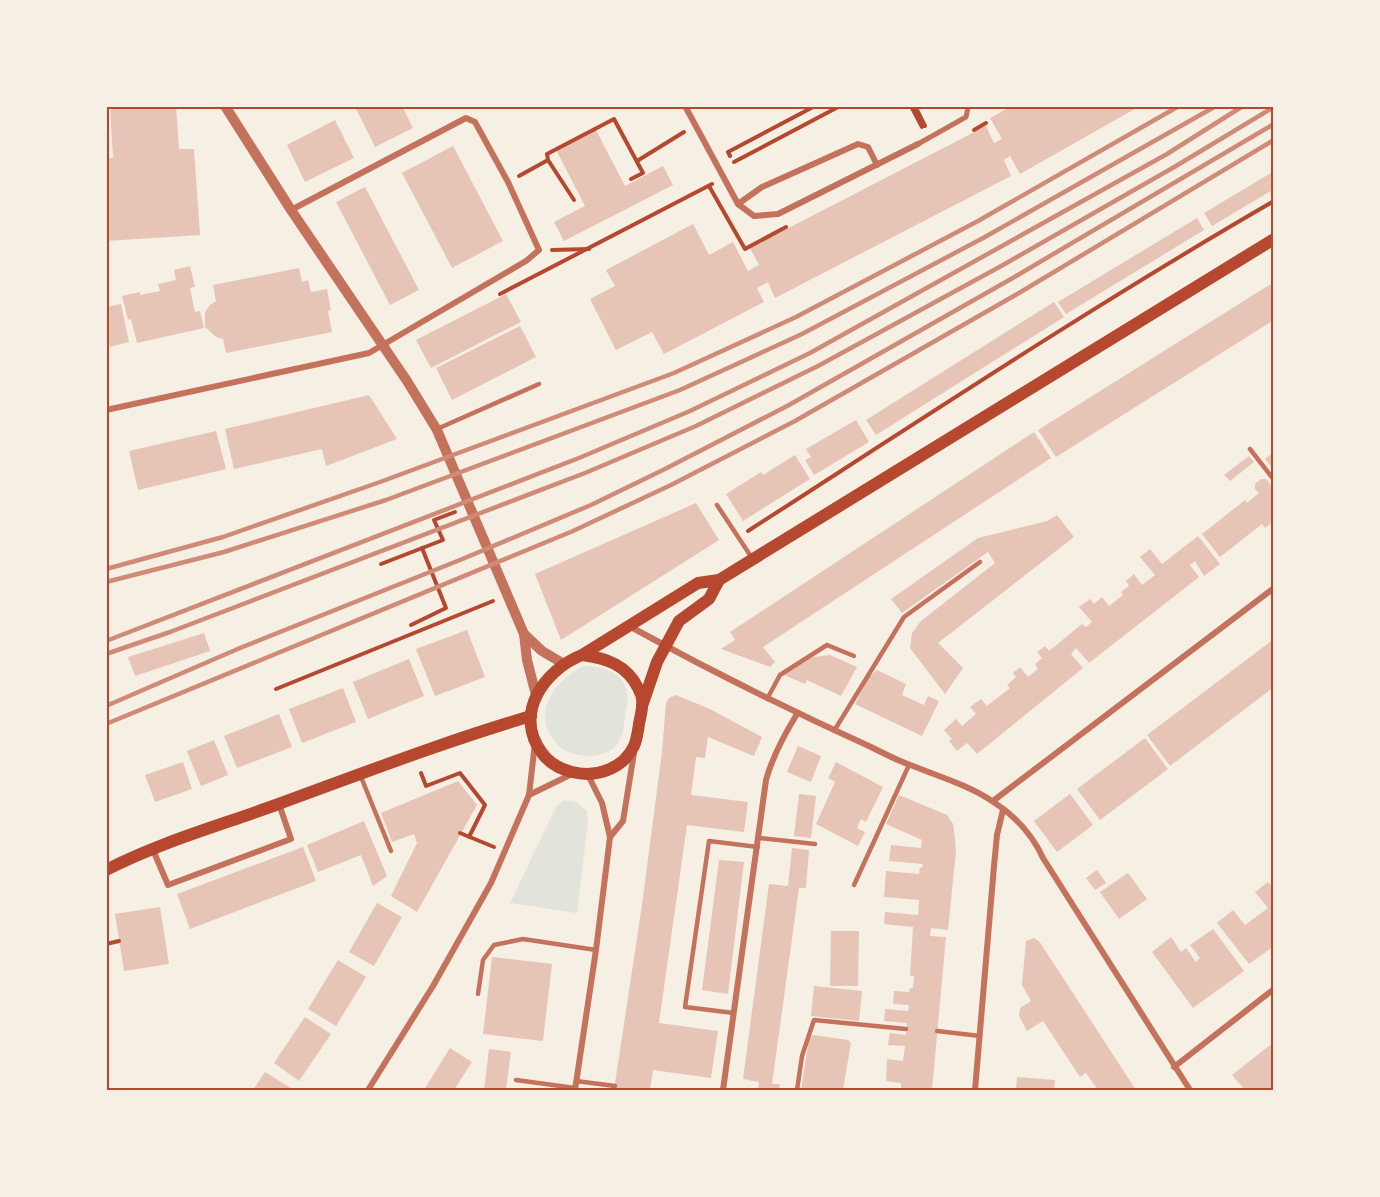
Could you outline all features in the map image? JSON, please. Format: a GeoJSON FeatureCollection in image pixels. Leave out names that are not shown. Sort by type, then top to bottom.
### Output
{"type":"FeatureCollection","features":[{"type":"Feature","properties":{"kind":"main road"},"geometry":{"type":"LineString","coordinates":[[719,580],[709,599],[679,621],[664,645],[643,704],[635,744],[628,757],[617,766],[603,772],[582,774],[560,768],[548,760],[541,752],[531,729],[531,716],[536,695],[548,678],[564,664],[698,583],[719,580],[1274,239]]}},
{"type":"Feature","properties":{"kind":"main road"},"geometry":{"type":"LineString","coordinates":[[582,655],[602,657],[622,667],[636,683],[643,704]]}},
{"type":"Feature","properties":{"kind":"main road"},"geometry":{"type":"LineString","coordinates":[[106,870],[112,864],[360,774],[475,733],[531,716]]}},
{"type":"Feature","properties":{"kind":"street"},"geometry":{"type":"LineString","coordinates":[[225,106],[437,430],[524,634],[527,660],[536,695]]}},
{"type":"Feature","properties":{"kind":"street"},"geometry":{"type":"LineString","coordinates":[[685,106],[738,204],[754,216],[778,214],[877,165],[966,117],[970,106]]}},
{"type":"Feature","properties":{"kind":"street"},"geometry":{"type":"LineString","coordinates":[[106,410],[369,353],[526,261],[539,250],[508,182],[475,122],[466,118],[291,210]]}},
{"type":"Feature","properties":{"kind":"street"},"geometry":{"type":"LineString","coordinates":[[738,204],[762,188],[858,144],[868,147],[877,165]]}},
{"type":"Feature","properties":{"kind":"street"},"geometry":{"type":"LineString","coordinates":[[993,801],[1274,588]]}},
{"type":"Feature","properties":{"kind":"street"},"geometry":{"type":"LineString","coordinates":[[629,626],[797,714],[909,765],[968,787],[993,801],[1034,839],[1043,858],[1190,1090]]}},
{"type":"Feature","properties":{"kind":"street"},"geometry":{"type":"LineString","coordinates":[[524,634],[542,651],[564,664]]}},
{"type":"Feature","properties":{"kind":"street"},"geometry":{"type":"LineString","coordinates":[[723,1090],[766,780],[782,738],[797,714]]}},
{"type":"Feature","properties":{"kind":"street"},"geometry":{"type":"LineString","coordinates":[[368,1090],[433,986],[506,851],[529,795],[536,741]]}},
{"type":"Feature","properties":{"kind":"street"},"geometry":{"type":"LineString","coordinates":[[610,837],[625,813],[635,744]]}},
{"type":"Feature","properties":{"kind":"street"},"geometry":{"type":"LineString","coordinates":[[529,795],[582,774],[602,802],[610,837],[575,1089]]}},
{"type":"Feature","properties":{"kind":"street"},"geometry":{"type":"LineString","coordinates":[[153,850],[168,885],[291,838],[279,804]]}},
{"type":"Feature","properties":{"kind":"street"},"geometry":{"type":"LineString","coordinates":[[975,1090],[997,835],[1003,810]]}},
{"type":"Feature","properties":{"kind":"street"},"geometry":{"type":"LineString","coordinates":[[1174,1067],[1274,989]]}},
{"type":"Feature","properties":{"kind":"lane"},"geometry":{"type":"LineString","coordinates":[[437,430],[539,384]]}},
{"type":"Feature","properties":{"kind":"lane"},"geometry":{"type":"LineString","coordinates":[[1250,449],[1274,480]]}},
{"type":"Feature","properties":{"kind":"lane"},"geometry":{"type":"LineString","coordinates":[[717,505],[752,558]]}},
{"type":"Feature","properties":{"kind":"lane"},"geometry":{"type":"LineString","coordinates":[[834,730],[904,617],[980,562]]}},
{"type":"Feature","properties":{"kind":"lane"},"geometry":{"type":"LineString","coordinates":[[767,699],[780,675],[827,645],[854,656]]}},
{"type":"Feature","properties":{"kind":"lane"},"geometry":{"type":"LineString","coordinates":[[854,885],[909,765]]}},
{"type":"Feature","properties":{"kind":"lane"},"geometry":{"type":"LineString","coordinates":[[360,774],[391,851]]}},
{"type":"Feature","properties":{"kind":"lane"},"geometry":{"type":"LineString","coordinates":[[759,838],[815,844]]}},
{"type":"Feature","properties":{"kind":"lane"},"geometry":{"type":"LineString","coordinates":[[734,1013],[685,1007],[709,841],[758,848]]}},
{"type":"Feature","properties":{"kind":"lane"},"geometry":{"type":"LineString","coordinates":[[478,994],[483,960],[494,945],[524,939],[596,950]]}},
{"type":"Feature","properties":{"kind":"lane"},"geometry":{"type":"LineString","coordinates":[[797,1090],[802,1056],[814,1020],[906,1029]]}},
{"type":"Feature","properties":{"kind":"lane"},"geometry":{"type":"LineString","coordinates":[[937,1031],[980,1036]]}},
{"type":"Feature","properties":{"kind":"lane"},"geometry":{"type":"LineString","coordinates":[[516,1080],[575,1089]]}},
{"type":"Feature","properties":{"kind":"lane"},"geometry":{"type":"LineString","coordinates":[[576,1080],[615,1086]]}},
{"type":"Feature","properties":{"kind":"path"},"geometry":{"type":"LineString","coordinates":[[739,172],[728,152],[815,106]]}},
{"type":"Feature","properties":{"kind":"path"},"geometry":{"type":"LineString","coordinates":[[734,162],[840,106]]}},
{"type":"Feature","properties":{"kind":"path"},"geometry":{"type":"LineString","coordinates":[[574,200],[548,160],[547,154],[614,119],[643,173],[631,180]]}},
{"type":"Feature","properties":{"kind":"path"},"geometry":{"type":"LineString","coordinates":[[637,161],[696,127]]}},
{"type":"Feature","properties":{"kind":"path"},"geometry":{"type":"LineString","coordinates":[[508,182],[548,160]]}},
{"type":"Feature","properties":{"kind":"path"},"geometry":{"type":"LineString","coordinates":[[494,298],[715,183]]}},
{"type":"Feature","properties":{"kind":"path"},"geometry":{"type":"LineString","coordinates":[[738,538],[1055,332],[1274,201]]}},
{"type":"Feature","properties":{"kind":"path"},"geometry":{"type":"LineString","coordinates":[[539,250],[590,249]]}},
{"type":"Feature","properties":{"kind":"path"},"geometry":{"type":"LineString","coordinates":[[381,564],[442,540],[434,520],[470,506]]}},
{"type":"Feature","properties":{"kind":"path"},"geometry":{"type":"LineString","coordinates":[[411,624],[446,608],[422,548]]}},
{"type":"Feature","properties":{"kind":"path"},"geometry":{"type":"LineString","coordinates":[[276,689],[507,595]]}},
{"type":"Feature","properties":{"kind":"path"},"geometry":{"type":"LineString","coordinates":[[421,773],[426,786],[460,773],[485,806],[469,837]]}},
{"type":"Feature","properties":{"kind":"path"},"geometry":{"type":"LineString","coordinates":[[460,833],[506,851]]}},
{"type":"Feature","properties":{"kind":"path"},"geometry":{"type":"LineString","coordinates":[[106,944],[119,941]]}},
{"type":"Feature","properties":{"kind":"shaded area"},"geometry":{"type":"Polygon","coordinates":[[[584,666],[598,667],[616,675],[625,685],[628,695],[623,729],[617,744],[605,753],[589,756],[563,750],[550,735],[545,713],[547,703],[558,686],[574,671],[584,666]]]}},
{"type":"Feature","properties":{"kind":"shaded area"},"geometry":{"type":"Polygon","coordinates":[[[564,800],[576,802],[587,811],[588,821],[577,913],[510,903],[556,807],[564,800]]]}},
{"type":"Feature","properties":{"kind":"building"},"geometry":{"type":"Polygon","coordinates":[[[110,106],[176,106],[179,149],[194,149],[200,235],[106,241],[106,158],[113,158],[110,106]]]}},
{"type":"Feature","properties":{"kind":"building"},"geometry":{"type":"Polygon","coordinates":[[[361,106],[402,106],[413,128],[375,147],[356,109],[361,106]]]}},
{"type":"Feature","properties":{"kind":"building"},"geometry":{"type":"Polygon","coordinates":[[[1012,106],[1140,106],[1020,174],[1010,156],[1004,160],[1011,176],[775,298],[768,282],[757,288],[764,302],[664,354],[652,332],[616,350],[590,299],[615,286],[606,270],[693,224],[709,255],[733,242],[748,271],[759,265],[750,248],[986,126],[994,143],[1002,139],[990,118],[1012,106]]]}},
{"type":"Feature","properties":{"kind":"building"},"geometry":{"type":"Polygon","coordinates":[[[335,120],[354,158],[305,182],[287,145],[335,120]]]}},
{"type":"Feature","properties":{"kind":"building"},"geometry":{"type":"Polygon","coordinates":[[[596,130],[625,186],[663,166],[673,185],[564,241],[554,222],[585,206],[556,150],[596,130]]]}},
{"type":"Feature","properties":{"kind":"building"},"geometry":{"type":"Polygon","coordinates":[[[453,146],[503,241],[452,268],[402,173],[453,146]]]}},
{"type":"Feature","properties":{"kind":"building"},"geometry":{"type":"Polygon","coordinates":[[[1274,171],[1274,189],[1212,226],[1204,213],[1274,171]]]}},
{"type":"Feature","properties":{"kind":"building"},"geometry":{"type":"Polygon","coordinates":[[[365,187],[419,290],[390,305],[336,202],[365,187]]]}},
{"type":"Feature","properties":{"kind":"building"},"geometry":{"type":"Polygon","coordinates":[[[1197,218],[1204,230],[1066,314],[1058,302],[1197,218]]]}},
{"type":"Feature","properties":{"kind":"building"},"geometry":{"type":"Polygon","coordinates":[[[190,266],[195,287],[190,288],[195,312],[200,311],[204,328],[137,343],[122,296],[160,291],[158,284],[176,280],[174,270],[190,266]]]}},
{"type":"Feature","properties":{"kind":"building"},"geometry":{"type":"Polygon","coordinates":[[[299,268],[302,282],[308,280],[311,292],[327,289],[332,332],[226,353],[223,339],[216,337],[205,327],[205,312],[216,301],[213,285],[299,268]]]}},
{"type":"Feature","properties":{"kind":"building"},"geometry":{"type":"Polygon","coordinates":[[[1274,282],[1274,320],[1056,457],[1038,430],[1274,282]]]}},
{"type":"Feature","properties":{"kind":"building"},"geometry":{"type":"Polygon","coordinates":[[[506,294],[521,322],[431,368],[416,340],[506,294]]]}},
{"type":"Feature","properties":{"kind":"building"},"geometry":{"type":"Polygon","coordinates":[[[1054,302],[1064,317],[876,435],[866,420],[1054,302]]]}},
{"type":"Feature","properties":{"kind":"building"},"geometry":{"type":"Polygon","coordinates":[[[121,304],[129,342],[110,347],[106,333],[106,307],[121,304]]]}},
{"type":"Feature","properties":{"kind":"building"},"geometry":{"type":"Polygon","coordinates":[[[520,326],[536,357],[452,400],[436,368],[520,326]]]}},
{"type":"Feature","properties":{"kind":"building"},"geometry":{"type":"Polygon","coordinates":[[[369,395],[397,439],[326,466],[322,449],[234,469],[225,429],[369,395]]]}},
{"type":"Feature","properties":{"kind":"building"},"geometry":{"type":"Polygon","coordinates":[[[856,420],[869,442],[814,475],[805,460],[811,457],[806,449],[856,420]]]}},
{"type":"Feature","properties":{"kind":"building"},"geometry":{"type":"Polygon","coordinates":[[[216,431],[226,469],[138,490],[129,451],[216,431]]]}},
{"type":"Feature","properties":{"kind":"building"},"geometry":{"type":"Polygon","coordinates":[[[1034,432],[1051,458],[763,647],[775,662],[770,667],[721,649],[735,640],[730,632],[1034,432]]]}},
{"type":"Feature","properties":{"kind":"building"},"geometry":{"type":"Polygon","coordinates":[[[1274,452],[1274,470],[1265,459],[1274,452]]]}},
{"type":"Feature","properties":{"kind":"building"},"geometry":{"type":"Polygon","coordinates":[[[795,455],[810,479],[743,521],[726,494],[761,472],[763,475],[795,455]]]}},
{"type":"Feature","properties":{"kind":"building"},"geometry":{"type":"Polygon","coordinates":[[[1249,456],[1254,462],[1230,481],[1224,475],[1249,456]]]}},
{"type":"Feature","properties":{"kind":"building"},"geometry":{"type":"Polygon","coordinates":[[[1261,479],[1266,479],[1274,485],[1274,521],[1265,528],[1262,524],[1220,557],[1202,534],[1245,500],[1247,503],[1259,493],[1255,489],[1255,484],[1261,479]]]}},
{"type":"Feature","properties":{"kind":"building"},"geometry":{"type":"Polygon","coordinates":[[[696,503],[719,540],[561,640],[535,574],[696,503]]]}},
{"type":"Feature","properties":{"kind":"building"},"geometry":{"type":"Polygon","coordinates":[[[1057,515],[1074,537],[938,643],[963,668],[945,694],[910,648],[912,633],[921,621],[995,563],[988,552],[902,613],[891,599],[978,538],[1047,521],[1057,515]]]}},
{"type":"Feature","properties":{"kind":"building"},"geometry":{"type":"Polygon","coordinates":[[[1198,536],[1220,564],[1204,576],[1195,561],[1190,565],[1199,577],[1089,663],[1076,648],[1071,654],[1083,668],[977,754],[967,743],[957,751],[949,741],[952,739],[944,730],[956,719],[962,726],[976,714],[970,707],[981,699],[987,706],[1010,688],[1007,685],[1016,677],[1013,673],[1020,667],[1028,677],[1038,669],[1035,664],[1042,658],[1037,652],[1045,646],[1049,651],[1082,624],[1086,627],[1092,622],[1079,607],[1090,599],[1094,604],[1102,597],[1109,606],[1123,595],[1121,592],[1129,586],[1126,581],[1134,574],[1142,585],[1155,575],[1140,557],[1150,549],[1162,564],[1198,536]]]}},
{"type":"Feature","properties":{"kind":"building"},"geometry":{"type":"Polygon","coordinates":[[[467,630],[485,677],[435,696],[416,649],[467,630]]]}},
{"type":"Feature","properties":{"kind":"building"},"geometry":{"type":"Polygon","coordinates":[[[204,633],[210,651],[135,676],[128,657],[204,633]]]}},
{"type":"Feature","properties":{"kind":"building"},"geometry":{"type":"Polygon","coordinates":[[[1274,639],[1274,687],[1170,766],[1147,735],[1274,639]]]}},
{"type":"Feature","properties":{"kind":"building"},"geometry":{"type":"Polygon","coordinates":[[[830,655],[857,667],[841,696],[807,680],[805,684],[784,675],[813,657],[830,655]]]}},
{"type":"Feature","properties":{"kind":"building"},"geometry":{"type":"Polygon","coordinates":[[[409,659],[424,696],[368,719],[353,682],[409,659]]]}},
{"type":"Feature","properties":{"kind":"building"},"geometry":{"type":"Polygon","coordinates":[[[877,670],[906,684],[902,695],[924,705],[928,696],[939,701],[922,736],[855,704],[868,678],[877,670]]]}},
{"type":"Feature","properties":{"kind":"building"},"geometry":{"type":"Polygon","coordinates":[[[343,688],[356,722],[302,743],[289,709],[343,688]]]}},
{"type":"Feature","properties":{"kind":"building"},"geometry":{"type":"Polygon","coordinates":[[[676,695],[710,709],[762,737],[754,756],[708,737],[705,758],[696,757],[691,795],[748,802],[744,832],[687,825],[659,1023],[718,1031],[711,1078],[653,1070],[650,1090],[614,1090],[642,905],[662,752],[666,703],[669,698],[676,695]]]}},
{"type":"Feature","properties":{"kind":"building"},"geometry":{"type":"Polygon","coordinates":[[[279,714],[292,747],[237,768],[224,736],[279,714]]]}},
{"type":"Feature","properties":{"kind":"building"},"geometry":{"type":"Polygon","coordinates":[[[1145,738],[1168,769],[1100,820],[1077,789],[1145,738]]]}},
{"type":"Feature","properties":{"kind":"building"},"geometry":{"type":"Polygon","coordinates":[[[214,740],[228,775],[201,786],[187,751],[214,740]]]}},
{"type":"Feature","properties":{"kind":"building"},"geometry":{"type":"Polygon","coordinates":[[[798,746],[821,756],[811,782],[787,772],[798,746]]]}},
{"type":"Feature","properties":{"kind":"building"},"geometry":{"type":"Polygon","coordinates":[[[183,762],[192,789],[155,802],[145,775],[183,762]]]}},
{"type":"Feature","properties":{"kind":"building"},"geometry":{"type":"Polygon","coordinates":[[[836,762],[883,787],[866,822],[861,819],[857,828],[865,832],[858,846],[816,824],[835,782],[828,778],[836,762]]]}},
{"type":"Feature","properties":{"kind":"building"},"geometry":{"type":"Polygon","coordinates":[[[458,781],[477,805],[417,912],[391,896],[417,843],[414,834],[392,842],[381,813],[458,781]]]}},
{"type":"Feature","properties":{"kind":"building"},"geometry":{"type":"Polygon","coordinates":[[[799,794],[816,796],[811,838],[794,836],[799,794]]]}},
{"type":"Feature","properties":{"kind":"building"},"geometry":{"type":"Polygon","coordinates":[[[1070,794],[1093,825],[1057,852],[1034,821],[1070,794]]]}},
{"type":"Feature","properties":{"kind":"building"},"geometry":{"type":"Polygon","coordinates":[[[899,795],[947,815],[953,824],[955,839],[956,851],[948,930],[931,928],[930,936],[946,937],[932,1090],[901,1090],[901,1083],[886,1081],[887,1059],[903,1061],[905,1046],[888,1045],[890,1033],[906,1035],[907,1023],[884,1021],[885,1009],[908,1011],[909,1005],[893,1004],[894,991],[909,992],[910,988],[913,988],[914,976],[910,976],[913,927],[884,924],[885,912],[918,915],[919,900],[884,897],[886,871],[919,874],[923,864],[889,861],[891,845],[921,848],[922,840],[886,824],[899,795]]]}},
{"type":"Feature","properties":{"kind":"building"},"geometry":{"type":"Polygon","coordinates":[[[364,821],[387,876],[373,886],[361,855],[318,872],[307,845],[364,821]]]}},
{"type":"Feature","properties":{"kind":"building"},"geometry":{"type":"Polygon","coordinates":[[[303,847],[316,881],[190,929],[177,894],[303,847]]]}},
{"type":"Feature","properties":{"kind":"building"},"geometry":{"type":"Polygon","coordinates":[[[792,848],[809,850],[806,888],[799,888],[772,1084],[780,1084],[779,1090],[758,1090],[759,1082],[743,1079],[769,884],[788,886],[792,848]]]}},
{"type":"Feature","properties":{"kind":"building"},"geometry":{"type":"Polygon","coordinates":[[[719,860],[744,862],[728,994],[702,990],[719,860]]]}},
{"type":"Feature","properties":{"kind":"building"},"geometry":{"type":"Polygon","coordinates":[[[1097,870],[1106,883],[1095,890],[1086,878],[1097,870]]]}},
{"type":"Feature","properties":{"kind":"building"},"geometry":{"type":"Polygon","coordinates":[[[1128,873],[1147,899],[1119,919],[1100,892],[1128,873]]]}},
{"type":"Feature","properties":{"kind":"building"},"geometry":{"type":"Polygon","coordinates":[[[1268,882],[1274,889],[1274,946],[1249,964],[1217,923],[1233,910],[1245,925],[1268,908],[1255,892],[1268,882]]]}},
{"type":"Feature","properties":{"kind":"building"},"geometry":{"type":"Polygon","coordinates":[[[377,903],[402,917],[374,966],[349,952],[377,903]]]}},
{"type":"Feature","properties":{"kind":"building"},"geometry":{"type":"Polygon","coordinates":[[[160,907],[169,964],[124,971],[115,914],[160,907]]]}},
{"type":"Feature","properties":{"kind":"building"},"geometry":{"type":"Polygon","coordinates":[[[1213,929],[1244,971],[1193,1008],[1152,952],[1171,937],[1181,952],[1186,948],[1196,962],[1200,958],[1190,945],[1213,929]]]}},
{"type":"Feature","properties":{"kind":"building"},"geometry":{"type":"Polygon","coordinates":[[[831,931],[859,931],[858,986],[830,986],[831,931]]]}},
{"type":"Feature","properties":{"kind":"building"},"geometry":{"type":"Polygon","coordinates":[[[1034,938],[1039,941],[1136,1090],[1098,1090],[1086,1073],[1080,1077],[1043,1021],[1027,1031],[1019,1016],[1020,1008],[1031,1001],[1022,985],[1026,941],[1034,938]]]}},
{"type":"Feature","properties":{"kind":"building"},"geometry":{"type":"Polygon","coordinates":[[[492,957],[552,964],[543,1041],[483,1034],[492,957]]]}},
{"type":"Feature","properties":{"kind":"building"},"geometry":{"type":"Polygon","coordinates":[[[338,960],[366,977],[336,1026],[308,1009],[338,960]]]}},
{"type":"Feature","properties":{"kind":"building"},"geometry":{"type":"Polygon","coordinates":[[[814,986],[862,991],[859,1021],[811,1016],[814,986]]]}},
{"type":"Feature","properties":{"kind":"building"},"geometry":{"type":"Polygon","coordinates":[[[305,1017],[331,1034],[299,1081],[274,1063],[305,1017]]]}},
{"type":"Feature","properties":{"kind":"building"},"geometry":{"type":"Polygon","coordinates":[[[813,1035],[848,1040],[851,1043],[843,1090],[801,1090],[809,1039],[813,1035]]]}},
{"type":"Feature","properties":{"kind":"building"},"geometry":{"type":"Polygon","coordinates":[[[1274,1042],[1274,1090],[1245,1090],[1232,1075],[1274,1042]]]}},
{"type":"Feature","properties":{"kind":"building"},"geometry":{"type":"Polygon","coordinates":[[[450,1048],[472,1062],[454,1090],[424,1090],[450,1048]]]}},
{"type":"Feature","properties":{"kind":"building"},"geometry":{"type":"Polygon","coordinates":[[[489,1049],[511,1052],[506,1090],[484,1090],[489,1049]]]}},
{"type":"Feature","properties":{"kind":"building"},"geometry":{"type":"Polygon","coordinates":[[[265,1072],[294,1090],[253,1090],[265,1072]]]}},
{"type":"Feature","properties":{"kind":"building"},"geometry":{"type":"Polygon","coordinates":[[[1017,1077],[1055,1080],[1054,1090],[1016,1090],[1017,1077]]]}},
{"type":"Feature","properties":{"kind":"railway"},"geometry":{"type":"LineString","coordinates":[[106,569],[223,537],[380,482],[674,373],[796,317],[978,221],[1179,106]]}},
{"type":"Feature","properties":{"kind":"railway"},"geometry":{"type":"LineString","coordinates":[[106,582],[224,552],[386,500],[680,390],[802,334],[985,237],[1216,106]]}},
{"type":"Feature","properties":{"kind":"railway"},"geometry":{"type":"LineString","coordinates":[[106,641],[579,458],[690,411],[810,353],[1167,154],[1243,106]]}},
{"type":"Feature","properties":{"kind":"railway"},"geometry":{"type":"LineString","coordinates":[[106,654],[170,632],[585,473],[696,426],[818,366],[1003,265],[1274,107]]}},
{"type":"Feature","properties":{"kind":"railway"},"geometry":{"type":"LineString","coordinates":[[106,706],[240,648],[591,505],[665,469],[789,405],[1011,279],[1274,124]]}},
{"type":"Feature","properties":{"kind":"railway"},"geometry":{"type":"LineString","coordinates":[[106,724],[573,531],[671,485],[795,421],[1019,293],[1274,140]]}}]}
